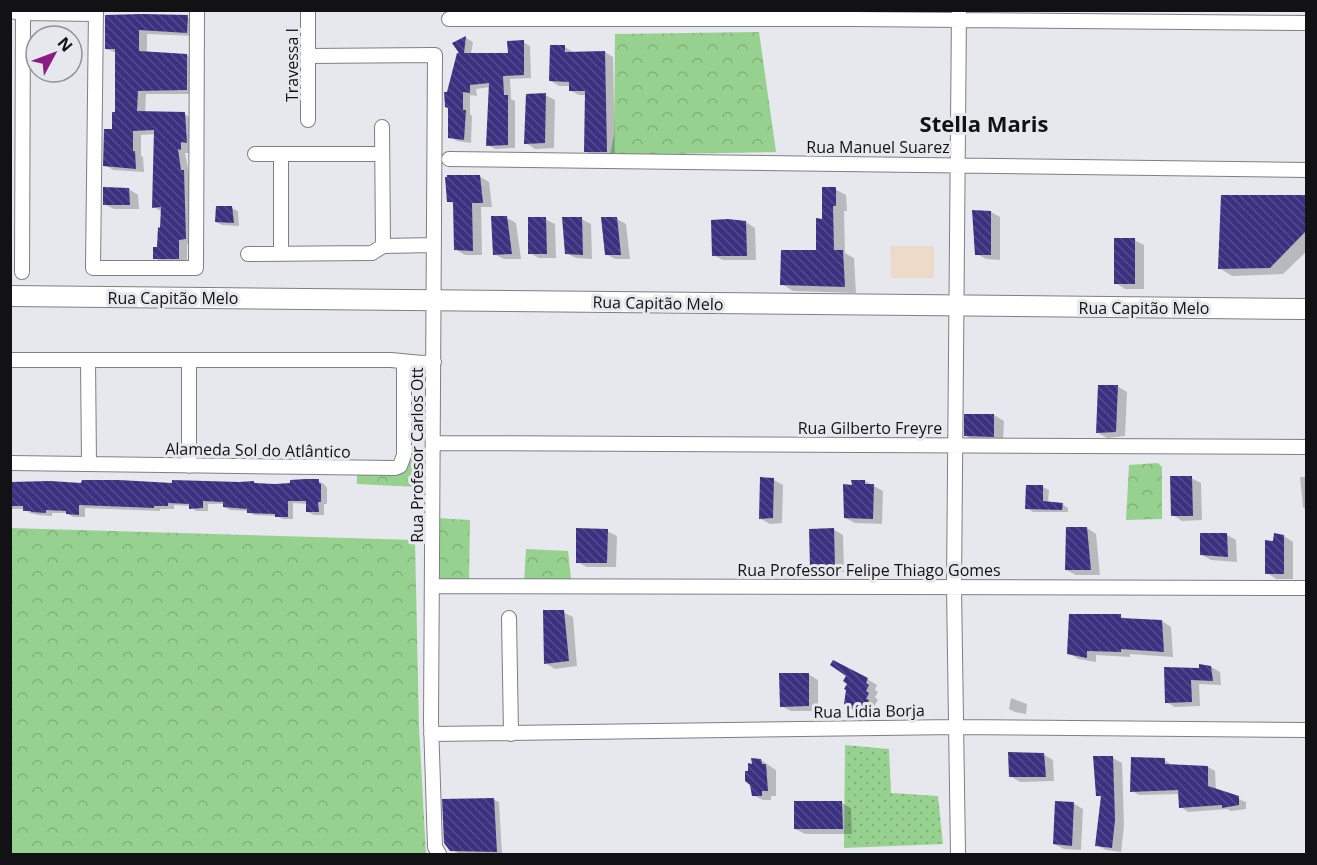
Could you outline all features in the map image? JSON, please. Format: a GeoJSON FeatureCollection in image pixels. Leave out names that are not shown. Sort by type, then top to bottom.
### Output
{"type":"FeatureCollection","features":[{"type":"Feature","properties":{"kind":"main road","name":"Rua Capitão Melo"},"geometry":{"type":"LineString","coordinates":[[10,296],[1306,309]]}},
{"type":"Feature","properties":{"kind":"street"},"geometry":{"type":"LineString","coordinates":[[22,272],[17,12],[96,12],[93,268],[196,268],[197,10]]}},
{"type":"Feature","properties":{"kind":"street","name":"Travessa I"},"geometry":{"type":"LineString","coordinates":[[308,10],[308,120]]}},
{"type":"Feature","properties":{"kind":"street"},"geometry":{"type":"LineString","coordinates":[[449,19],[959,15],[1306,23]]}},
{"type":"Feature","properties":{"kind":"street"},"geometry":{"type":"LineString","coordinates":[[958,855],[954,587],[959,15]]}},
{"type":"Feature","properties":{"kind":"street","name":"Rua Profesor Carlos Ott"},"geometry":{"type":"LineString","coordinates":[[308,56],[435,55],[432,734],[434,831],[435,847],[439,855]]}},
{"type":"Feature","properties":{"kind":"street"},"geometry":{"type":"LineString","coordinates":[[382,127],[383,246]]}},
{"type":"Feature","properties":{"kind":"street"},"geometry":{"type":"LineString","coordinates":[[255,154],[382,154]]}},
{"type":"Feature","properties":{"kind":"street"},"geometry":{"type":"LineString","coordinates":[[281,154],[281,254]]}},
{"type":"Feature","properties":{"kind":"street","name":"Rua Manuel Suarez"},"geometry":{"type":"LineString","coordinates":[[449,159],[1306,170]]}},
{"type":"Feature","properties":{"kind":"street"},"geometry":{"type":"LineString","coordinates":[[248,254],[372,253],[383,246],[434,245]]}},
{"type":"Feature","properties":{"kind":"street"},"geometry":{"type":"LineString","coordinates":[[10,360],[434,362]]}},
{"type":"Feature","properties":{"kind":"street"},"geometry":{"type":"LineString","coordinates":[[88,360],[89,464]]}},
{"type":"Feature","properties":{"kind":"street"},"geometry":{"type":"LineString","coordinates":[[189,361],[189,466]]}},
{"type":"Feature","properties":{"kind":"street","name":"Alameda Sol do Atlântico"},"geometry":{"type":"LineString","coordinates":[[10,463],[388,469],[399,466],[405,455],[404,362]]}},
{"type":"Feature","properties":{"kind":"street","name":"Rua Gilberto Freyre"},"geometry":{"type":"LineString","coordinates":[[434,443],[1306,447]]}},
{"type":"Feature","properties":{"kind":"street","name":"Rua Professor Felipe Thiago Gomes"},"geometry":{"type":"LineString","coordinates":[[432,586],[1306,588]]}},
{"type":"Feature","properties":{"kind":"street"},"geometry":{"type":"LineString","coordinates":[[509,618],[511,734]]}},
{"type":"Feature","properties":{"kind":"street","name":"Rua Lídia Borja"},"geometry":{"type":"LineString","coordinates":[[432,734],[956,727],[1306,730]]}},
{"type":"Feature","properties":{"kind":"shaded area"},"geometry":{"type":"Polygon","coordinates":[[[890,246],[934,246],[934,278],[891,278],[890,246]]]}},
{"type":"Feature","properties":{"kind":"green space"},"geometry":{"type":"Polygon","coordinates":[[[759,32],[776,152],[610,155],[614,135],[615,34],[759,32]]]}},
{"type":"Feature","properties":{"kind":"green space"},"geometry":{"type":"Polygon","coordinates":[[[408,455],[417,455],[417,487],[357,484],[357,473],[400,471],[408,455]]]}},
{"type":"Feature","properties":{"kind":"green space"},"geometry":{"type":"Polygon","coordinates":[[[1158,463],[1162,467],[1162,519],[1126,520],[1129,465],[1158,463]]]}},
{"type":"Feature","properties":{"kind":"green space"},"geometry":{"type":"Polygon","coordinates":[[[437,518],[470,520],[469,581],[436,579],[437,518]]]}},
{"type":"Feature","properties":{"kind":"green space"},"geometry":{"type":"Polygon","coordinates":[[[11,528],[415,540],[419,727],[426,854],[11,854],[11,528]]]}},
{"type":"Feature","properties":{"kind":"green space"},"geometry":{"type":"Polygon","coordinates":[[[526,549],[568,551],[571,579],[524,583],[526,549]]]}},
{"type":"Feature","properties":{"kind":"green space"},"geometry":{"type":"Polygon","coordinates":[[[845,745],[889,749],[891,793],[938,796],[943,844],[844,848],[845,745]]]}},
{"type":"Feature","properties":{"kind":"building"},"geometry":{"type":"Polygon","coordinates":[[[105,15],[188,15],[187,33],[139,30],[139,51],[187,54],[187,90],[138,91],[137,111],[185,112],[187,143],[181,142],[181,150],[178,149],[181,170],[184,170],[186,239],[179,240],[179,259],[153,259],[153,247],[157,247],[158,227],[160,228],[161,207],[152,208],[154,130],[133,131],[136,169],[103,166],[104,129],[112,129],[112,112],[115,112],[115,49],[105,49],[105,15]]]}},
{"type":"Feature","properties":{"kind":"building"},"geometry":{"type":"Polygon","coordinates":[[[466,36],[464,53],[508,53],[507,41],[524,40],[524,75],[503,76],[504,95],[508,95],[508,145],[486,146],[489,83],[470,85],[470,93],[463,92],[463,110],[466,110],[464,140],[448,138],[448,108],[445,107],[444,92],[447,92],[457,53],[459,53],[452,43],[466,36]]]}},
{"type":"Feature","properties":{"kind":"building"},"geometry":{"type":"Polygon","coordinates":[[[550,45],[565,45],[565,52],[605,51],[607,152],[584,152],[585,91],[569,91],[569,82],[549,81],[550,45]]]}},
{"type":"Feature","properties":{"kind":"building"},"geometry":{"type":"Polygon","coordinates":[[[546,93],[545,143],[524,144],[526,94],[546,93]]]}},
{"type":"Feature","properties":{"kind":"building"},"geometry":{"type":"Polygon","coordinates":[[[447,175],[480,175],[483,203],[472,203],[473,251],[454,250],[453,202],[447,202],[445,177],[447,175]]]}},
{"type":"Feature","properties":{"kind":"building"},"geometry":{"type":"Polygon","coordinates":[[[103,187],[129,188],[130,205],[103,205],[103,187]]]}},
{"type":"Feature","properties":{"kind":"building"},"geometry":{"type":"Polygon","coordinates":[[[822,187],[836,187],[836,206],[833,206],[834,250],[843,250],[845,287],[780,285],[781,250],[816,250],[816,218],[822,219],[822,187]]]}},
{"type":"Feature","properties":{"kind":"building"},"geometry":{"type":"Polygon","coordinates":[[[1221,195],[1306,195],[1306,231],[1270,268],[1218,269],[1221,195]]]}},
{"type":"Feature","properties":{"kind":"building"},"geometry":{"type":"Polygon","coordinates":[[[216,206],[232,206],[234,223],[215,222],[216,206]]]}},
{"type":"Feature","properties":{"kind":"building"},"geometry":{"type":"Polygon","coordinates":[[[972,210],[991,211],[991,255],[975,255],[972,210]]]}},
{"type":"Feature","properties":{"kind":"building"},"geometry":{"type":"Polygon","coordinates":[[[491,216],[507,216],[512,254],[493,255],[491,216]]]}},
{"type":"Feature","properties":{"kind":"building"},"geometry":{"type":"Polygon","coordinates":[[[528,217],[546,217],[547,254],[528,254],[528,217]]]}},
{"type":"Feature","properties":{"kind":"building"},"geometry":{"type":"Polygon","coordinates":[[[562,217],[582,217],[583,255],[565,254],[562,217]]]}},
{"type":"Feature","properties":{"kind":"building"},"geometry":{"type":"Polygon","coordinates":[[[601,217],[617,217],[621,255],[605,255],[601,217]]]}},
{"type":"Feature","properties":{"kind":"building"},"geometry":{"type":"Polygon","coordinates":[[[711,220],[746,221],[747,256],[712,256],[711,220]]]}},
{"type":"Feature","properties":{"kind":"building"},"geometry":{"type":"Polygon","coordinates":[[[1114,238],[1135,238],[1135,284],[1114,284],[1114,238]]]}},
{"type":"Feature","properties":{"kind":"building"},"geometry":{"type":"Polygon","coordinates":[[[1098,385],[1118,385],[1116,432],[1096,433],[1098,385]]]}},
{"type":"Feature","properties":{"kind":"building"},"geometry":{"type":"Polygon","coordinates":[[[964,414],[994,414],[994,437],[964,436],[964,414]]]}},
{"type":"Feature","properties":{"kind":"building"},"geometry":{"type":"Polygon","coordinates":[[[1170,476],[1192,476],[1193,516],[1171,516],[1170,476]]]}},
{"type":"Feature","properties":{"kind":"building"},"geometry":{"type":"Polygon","coordinates":[[[760,477],[774,478],[773,518],[759,519],[760,477]]]}},
{"type":"Feature","properties":{"kind":"building"},"geometry":{"type":"Polygon","coordinates":[[[319,479],[321,502],[318,502],[319,512],[306,512],[306,501],[288,501],[288,517],[247,513],[247,509],[223,507],[223,502],[203,501],[203,508],[189,509],[189,504],[168,503],[168,506],[154,506],[154,508],[79,505],[79,515],[66,514],[66,511],[46,510],[46,513],[23,511],[23,506],[10,506],[10,482],[81,483],[82,480],[119,480],[172,483],[172,480],[254,481],[254,483],[275,484],[290,483],[290,480],[319,479]]]}},
{"type":"Feature","properties":{"kind":"building"},"geometry":{"type":"Polygon","coordinates":[[[851,480],[865,480],[865,484],[874,484],[873,519],[844,518],[843,484],[852,485],[851,480]]]}},
{"type":"Feature","properties":{"kind":"building"},"geometry":{"type":"Polygon","coordinates":[[[1026,485],[1043,485],[1043,501],[1063,503],[1062,510],[1025,509],[1026,485]]]}},
{"type":"Feature","properties":{"kind":"building"},"geometry":{"type":"Polygon","coordinates":[[[1066,527],[1087,527],[1091,570],[1065,570],[1066,527]]]}},
{"type":"Feature","properties":{"kind":"building"},"geometry":{"type":"Polygon","coordinates":[[[576,528],[608,529],[607,563],[576,563],[576,528]]]}},
{"type":"Feature","properties":{"kind":"building"},"geometry":{"type":"Polygon","coordinates":[[[834,528],[835,567],[810,568],[809,529],[834,528]]]}},
{"type":"Feature","properties":{"kind":"building"},"geometry":{"type":"Polygon","coordinates":[[[1200,533],[1227,533],[1228,557],[1200,555],[1200,533]]]}},
{"type":"Feature","properties":{"kind":"building"},"geometry":{"type":"Polygon","coordinates":[[[1274,533],[1284,535],[1284,574],[1265,574],[1265,540],[1273,541],[1274,533]]]}},
{"type":"Feature","properties":{"kind":"building"},"geometry":{"type":"Polygon","coordinates":[[[543,610],[564,610],[569,661],[544,664],[543,610]]]}},
{"type":"Feature","properties":{"kind":"building"},"geometry":{"type":"Polygon","coordinates":[[[1069,614],[1121,614],[1121,618],[1162,620],[1164,652],[1121,649],[1121,652],[1087,651],[1087,658],[1067,654],[1069,614]]]}},
{"type":"Feature","properties":{"kind":"building"},"geometry":{"type":"Polygon","coordinates":[[[833,660],[868,678],[866,683],[869,685],[866,691],[869,693],[866,699],[869,700],[866,706],[870,708],[865,717],[844,704],[846,690],[844,689],[847,684],[843,681],[846,676],[830,665],[833,660]]]}},
{"type":"Feature","properties":{"kind":"building"},"geometry":{"type":"Polygon","coordinates":[[[1199,664],[1211,666],[1213,681],[1191,680],[1192,702],[1165,703],[1164,667],[1199,668],[1199,664]]]}},
{"type":"Feature","properties":{"kind":"building"},"geometry":{"type":"Polygon","coordinates":[[[779,673],[809,673],[809,706],[780,707],[779,673]]]}},
{"type":"Feature","properties":{"kind":"building"},"geometry":{"type":"Polygon","coordinates":[[[1008,752],[1044,753],[1046,777],[1009,777],[1008,752]]]}},
{"type":"Feature","properties":{"kind":"building"},"geometry":{"type":"Polygon","coordinates":[[[1093,756],[1113,756],[1115,820],[1112,848],[1095,846],[1101,796],[1096,796],[1093,756]]]}},
{"type":"Feature","properties":{"kind":"building"},"geometry":{"type":"Polygon","coordinates":[[[1131,757],[1165,758],[1165,764],[1208,766],[1208,786],[1239,796],[1239,805],[1222,808],[1222,805],[1179,808],[1178,790],[1130,792],[1131,757]]]}},
{"type":"Feature","properties":{"kind":"building"},"geometry":{"type":"Polygon","coordinates":[[[751,758],[761,759],[762,764],[766,764],[768,791],[762,791],[762,796],[752,796],[750,785],[745,781],[745,771],[748,771],[748,763],[752,764],[751,758]]]}},
{"type":"Feature","properties":{"kind":"building"},"geometry":{"type":"Polygon","coordinates":[[[494,798],[497,852],[450,851],[444,843],[442,799],[494,798]]]}},
{"type":"Feature","properties":{"kind":"building"},"geometry":{"type":"Polygon","coordinates":[[[794,801],[842,801],[843,829],[794,829],[794,801]]]}},
{"type":"Feature","properties":{"kind":"building"},"geometry":{"type":"Polygon","coordinates":[[[1055,801],[1074,802],[1072,846],[1053,844],[1055,801]]]}},
{"type":"Feature","properties":{"kind":"district","name":"Stella Maris"},"geometry":{"type":"Point","coordinates":[984,123]}}]}
